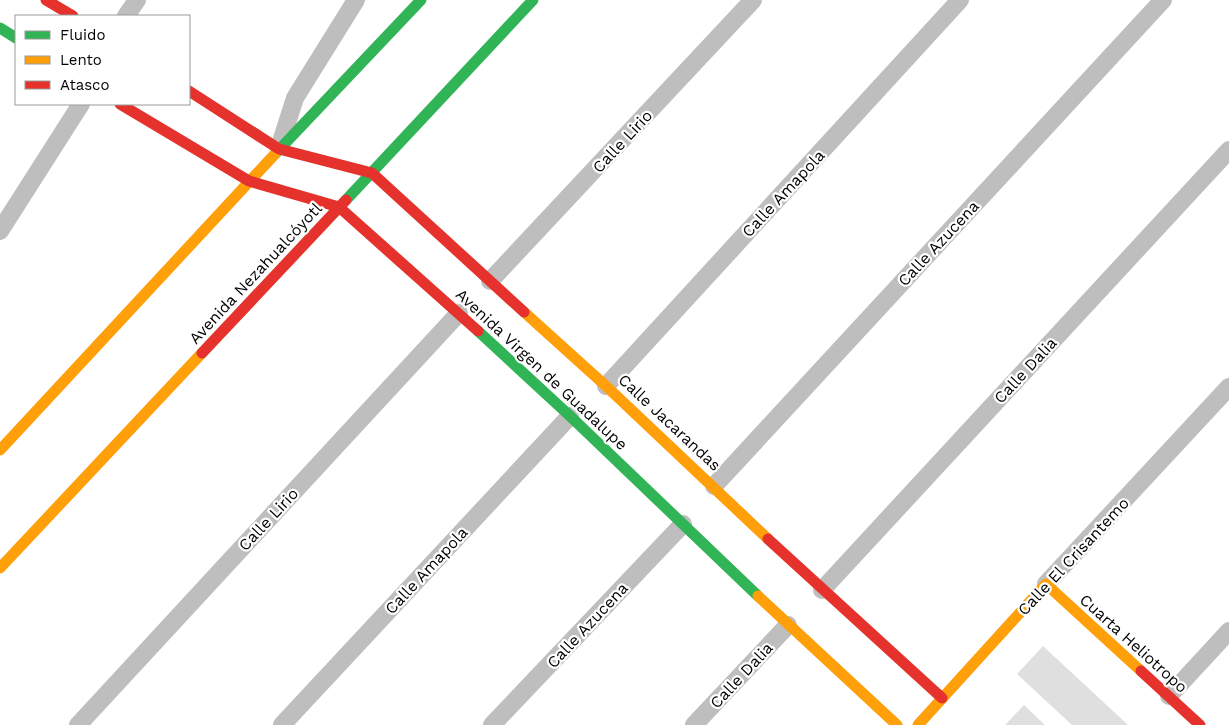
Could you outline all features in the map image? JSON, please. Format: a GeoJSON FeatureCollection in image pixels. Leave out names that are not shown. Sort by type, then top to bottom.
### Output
{"type":"FeatureCollection","features":[{"type":"Feature","properties":{"kind":"main road"},"geometry":{"type":"LineString","coordinates":[[46,0],[70,15]]}},
{"type":"Feature","properties":{"kind":"main road"},"geometry":{"type":"LineString","coordinates":[[0,450],[249,181],[421,0]]}},
{"type":"Feature","properties":{"kind":"main road","name":"Avenida Nezahualcóyotl"},"geometry":{"type":"LineString","coordinates":[[0,568],[372,174],[533,0]]}},
{"type":"Feature","properties":{"kind":"main road"},"geometry":{"type":"LineString","coordinates":[[0,28],[15,37]]}},
{"type":"Feature","properties":{"kind":"main road"},"geometry":{"type":"LineString","coordinates":[[190,92],[279,149],[372,174]]}},
{"type":"Feature","properties":{"kind":"main road","name":"Avenida Virgen de Guadalupe"},"geometry":{"type":"LineString","coordinates":[[122,105],[249,181],[339,207],[459,313],[570,416],[788,625],[897,725]]}},
{"type":"Feature","properties":{"kind":"main road","name":"Calle Jacarandas"},"geometry":{"type":"LineString","coordinates":[[372,174],[606,386],[822,590],[942,698]]}},
{"type":"Feature","properties":{"kind":"main road","name":"Cuarta Heliotropo"},"geometry":{"type":"LineString","coordinates":[[1046,584],[1200,725]]}},
{"type":"Feature","properties":{"kind":"main road","name":"Calle El Crisantemo"},"geometry":{"type":"LineString","coordinates":[[918,725],[1046,584]]}},
{"type":"Feature","properties":{"kind":"street"},"geometry":{"type":"LineString","coordinates":[[127,15],[137,0]]}},
{"type":"Feature","properties":{"kind":"street"},"geometry":{"type":"LineString","coordinates":[[279,149],[295,98],[356,0]]}},
{"type":"Feature","properties":{"kind":"street","name":"Calle Lirio"},"geometry":{"type":"LineString","coordinates":[[490,281],[753,0]]}},
{"type":"Feature","properties":{"kind":"street","name":"Calle Amapola"},"geometry":{"type":"LineString","coordinates":[[606,386],[960,0]]}},
{"type":"Feature","properties":{"kind":"street","name":"Calle Azucena"},"geometry":{"type":"LineString","coordinates":[[714,486],[1163,0]]}},
{"type":"Feature","properties":{"kind":"street"},"geometry":{"type":"LineString","coordinates":[[0,230],[80,105]]}},
{"type":"Feature","properties":{"kind":"street","name":"Calle Dalia"},"geometry":{"type":"LineString","coordinates":[[822,590],[1229,150]]}},
{"type":"Feature","properties":{"kind":"street","name":"Calle Lirio"},"geometry":{"type":"LineString","coordinates":[[78,725],[459,313]]}},
{"type":"Feature","properties":{"kind":"street","name":"Calle El Crisantemo"},"geometry":{"type":"LineString","coordinates":[[1046,584],[1229,387]]}},
{"type":"Feature","properties":{"kind":"street","name":"Calle Amapola"},"geometry":{"type":"LineString","coordinates":[[282,725],[570,416]]}},
{"type":"Feature","properties":{"kind":"street","name":"Calle Azucena"},"geometry":{"type":"LineString","coordinates":[[492,725],[683,524]]}},
{"type":"Feature","properties":{"kind":"street","name":"Calle Dalia"},"geometry":{"type":"LineString","coordinates":[[694,725],[788,625]]}},
{"type":"Feature","properties":{"kind":"street"},"geometry":{"type":"LineString","coordinates":[[1169,696],[1229,630]]}},
{"type":"Feature","properties":{"kind":"building"},"geometry":{"type":"Polygon","coordinates":[[[1043,646],[1128,725],[1072,725],[1017,674],[1043,646]]]}},
{"type":"Feature","properties":{"kind":"building"},"geometry":{"type":"Polygon","coordinates":[[[1024,705],[1045,725],[1005,725],[1024,705]]]}},
{"type":"Feature","properties":{"kind":"traffic: fast"},"geometry":{"type":"LineString","coordinates":[[275,154],[421,0]]}},
{"type":"Feature","properties":{"kind":"traffic: fast"},"geometry":{"type":"LineString","coordinates":[[346,200],[533,0]]}},
{"type":"Feature","properties":{"kind":"traffic: fast"},"geometry":{"type":"LineString","coordinates":[[0,28],[15,37]]}},
{"type":"Feature","properties":{"kind":"traffic: fast"},"geometry":{"type":"LineString","coordinates":[[478,331],[570,416],[758,596]]}},
{"type":"Feature","properties":{"kind":"traffic: slow"},"geometry":{"type":"LineString","coordinates":[[0,450],[275,154]]}},
{"type":"Feature","properties":{"kind":"traffic: slow"},"geometry":{"type":"LineString","coordinates":[[524,312],[606,386],[768,539]]}},
{"type":"Feature","properties":{"kind":"traffic: slow"},"geometry":{"type":"LineString","coordinates":[[0,568],[202,353]]}},
{"type":"Feature","properties":{"kind":"traffic: slow"},"geometry":{"type":"LineString","coordinates":[[918,725],[1046,584],[1141,671]]}},
{"type":"Feature","properties":{"kind":"traffic: slow"},"geometry":{"type":"LineString","coordinates":[[758,596],[897,725]]}},
{"type":"Feature","properties":{"kind":"traffic: jam"},"geometry":{"type":"LineString","coordinates":[[46,0],[71,15]]}},
{"type":"Feature","properties":{"kind":"traffic: jam"},"geometry":{"type":"LineString","coordinates":[[190,92],[279,149],[372,173],[524,312]]}},
{"type":"Feature","properties":{"kind":"traffic: jam"},"geometry":{"type":"LineString","coordinates":[[122,105],[249,181],[339,207],[478,331]]}},
{"type":"Feature","properties":{"kind":"traffic: jam"},"geometry":{"type":"LineString","coordinates":[[202,353],[346,200]]}},
{"type":"Feature","properties":{"kind":"traffic: jam"},"geometry":{"type":"LineString","coordinates":[[768,539],[942,698]]}},
{"type":"Feature","properties":{"kind":"traffic: jam"},"geometry":{"type":"LineString","coordinates":[[1141,671],[1200,725]]}}]}
